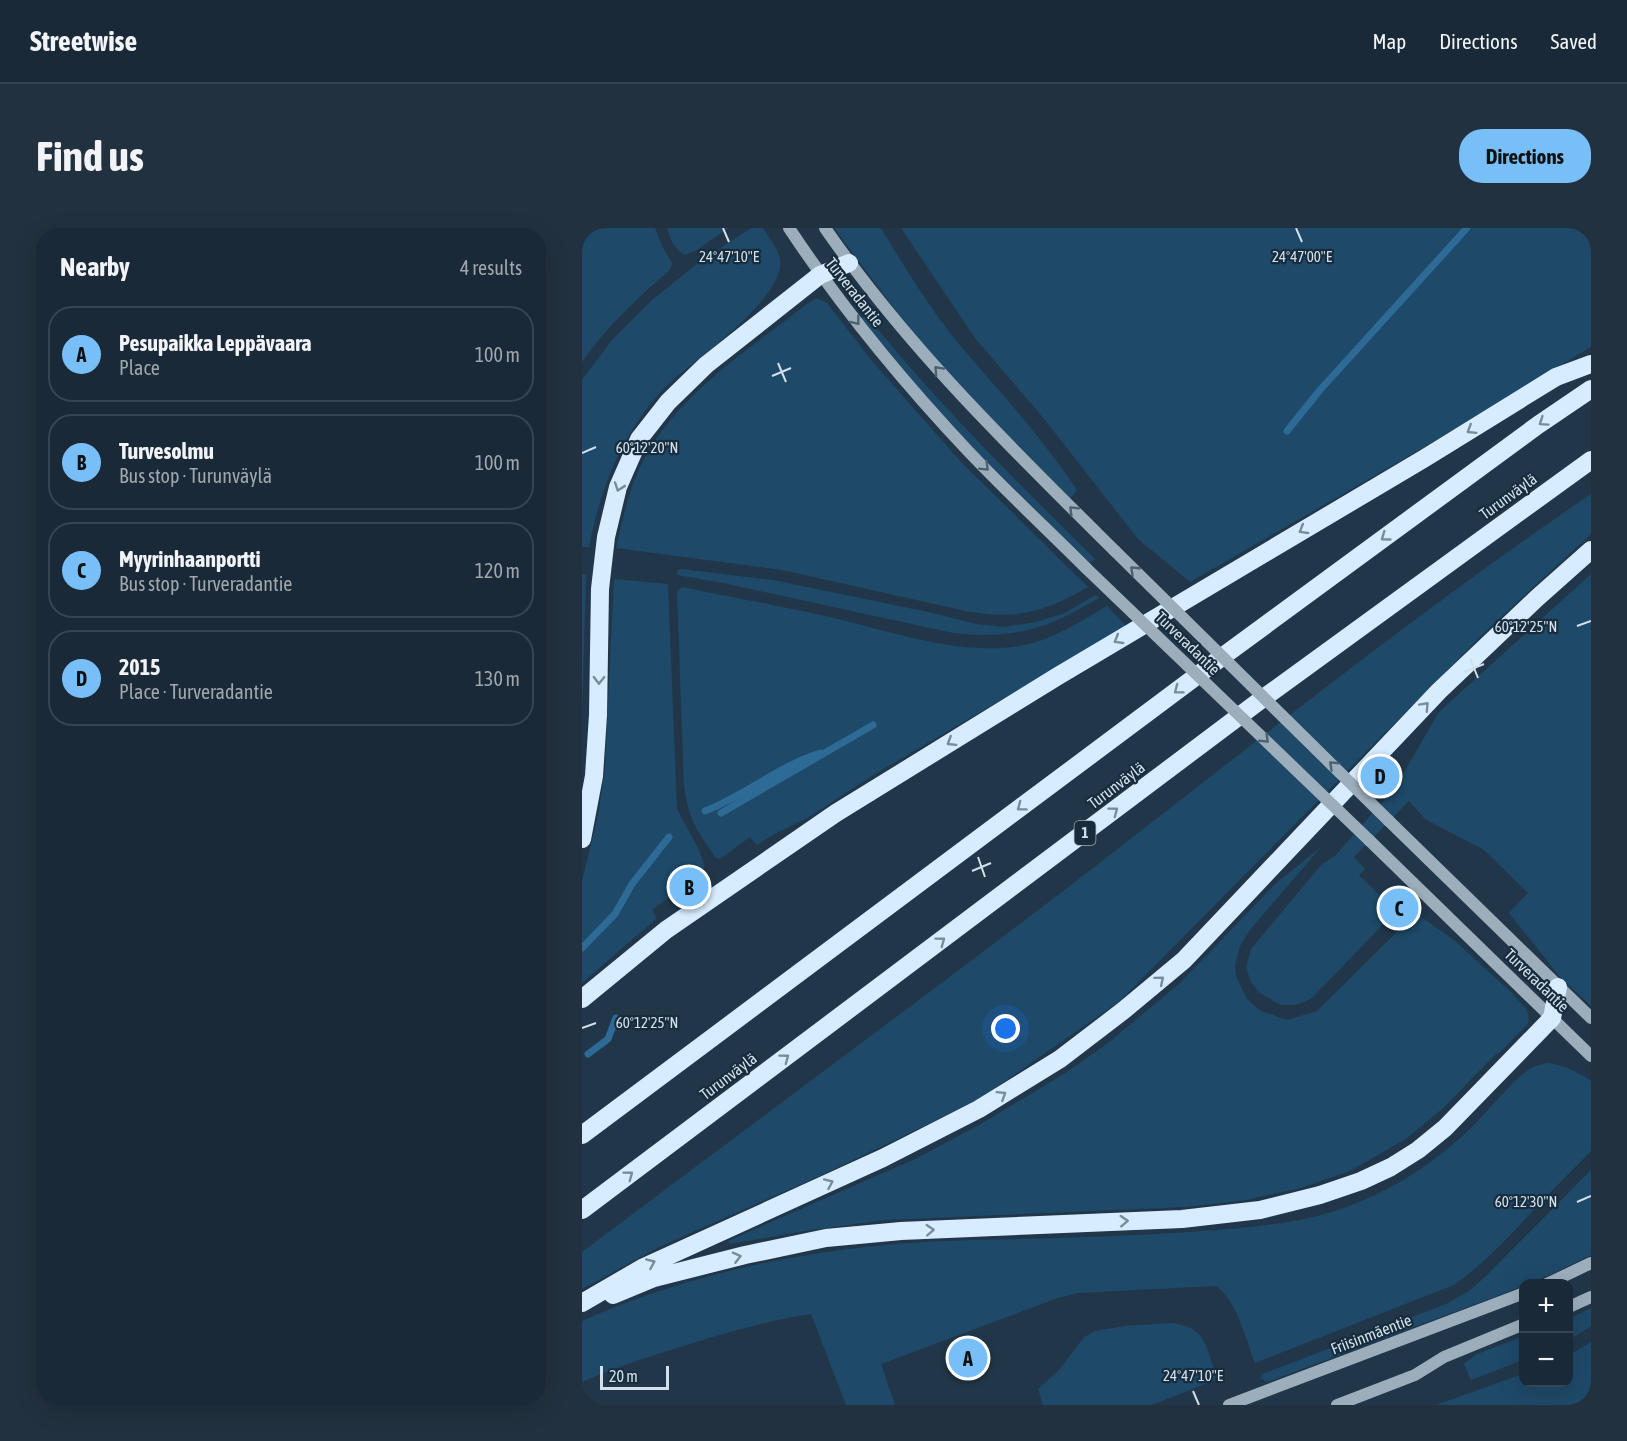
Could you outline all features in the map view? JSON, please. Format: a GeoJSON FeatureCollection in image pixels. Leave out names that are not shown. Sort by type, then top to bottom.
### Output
{"type":"FeatureCollection","features":[{"type":"Feature","properties":{"kind":"highway"},"geometry":{"type":"LineString","coordinates":[[582,838],[594,776],[600,589],[606,537],[618,487],[639,439],[668,402],[706,365],[820,275],[849,263]]}},
{"type":"Feature","properties":{"kind":"highway"},"geometry":{"type":"LineString","coordinates":[[582,999],[666,930],[836,813],[1058,676],[1425,458],[1556,377],[1591,364]]}},
{"type":"Feature","properties":{"kind":"highway"},"geometry":{"type":"LineString","coordinates":[[582,1135],[1236,647],[1538,425],[1591,389]]}},
{"type":"Feature","properties":{"kind":"highway","name":"Turunväylä"},"geometry":{"type":"LineString","coordinates":[[582,1210],[1258,702],[1591,460]]}},
{"type":"Feature","properties":{"kind":"highway"},"geometry":{"type":"LineString","coordinates":[[582,1302],[642,1268],[882,1158],[969,1114],[1060,1059],[1184,960],[1439,691],[1591,550]]}},
{"type":"Feature","properties":{"kind":"highway"},"geometry":{"type":"LineString","coordinates":[[582,1308],[654,1278],[825,1238],[901,1231],[1182,1219],[1260,1210],[1320,1196],[1391,1167],[1445,1128],[1552,1017],[1558,987]]}},
{"type":"Feature","properties":{"kind":"main road","name":"Turveradantie"},"geometry":{"type":"LineString","coordinates":[[789,228],[820,275],[895,369],[962,444],[1086,568],[1591,1056]]}},
{"type":"Feature","properties":{"kind":"main road","name":"Turveradantie"},"geometry":{"type":"LineString","coordinates":[[825,228],[849,263],[925,357],[995,433],[1591,1018]]}},
{"type":"Feature","properties":{"kind":"main road"},"geometry":{"type":"LineString","coordinates":[[1557,1279],[1591,1263]]}},
{"type":"Feature","properties":{"kind":"main road","name":"Friisinmäentie"},"geometry":{"type":"LineString","coordinates":[[1230,1405],[1248,1402],[1519,1295]]}},
{"type":"Feature","properties":{"kind":"main road"},"geometry":{"type":"LineString","coordinates":[[1573,1304],[1591,1297]]}},
{"type":"Feature","properties":{"kind":"main road"},"geometry":{"type":"LineString","coordinates":[[1337,1405],[1415,1375],[1444,1357],[1519,1326]]}},
{"type":"Feature","properties":{"kind":"shaded area"},"geometry":{"type":"Polygon","coordinates":[[[582,228],[655,228],[672,263],[668,272],[635,301],[582,362],[582,228]]]}},
{"type":"Feature","properties":{"kind":"shaded area"},"geometry":{"type":"Polygon","coordinates":[[[667,228],[728,228],[697,250],[685,255],[675,247],[667,228]]]}},
{"type":"Feature","properties":{"kind":"shaded area"},"geometry":{"type":"Polygon","coordinates":[[[751,228],[763,228],[776,247],[780,260],[778,275],[769,291],[738,325],[669,383],[654,399],[629,435],[613,466],[589,547],[582,547],[582,380],[612,340],[652,300],[698,263],[751,228]]]}},
{"type":"Feature","properties":{"kind":"shaded area"},"geometry":{"type":"Polygon","coordinates":[[[834,228],[881,228],[947,329],[1064,470],[1077,490],[1069,500],[971,402],[908,327],[834,228]]]}},
{"type":"Feature","properties":{"kind":"shaded area"},"geometry":{"type":"Polygon","coordinates":[[[901,228],[1591,228],[1591,347],[1421,449],[1190,582],[1138,539],[1045,420],[975,338],[901,228]]]}},
{"type":"Feature","properties":{"kind":"shaded area"},"geometry":{"type":"Polygon","coordinates":[[[817,298],[827,303],[872,361],[961,462],[1088,587],[1073,596],[1031,612],[987,614],[782,570],[616,548],[638,471],[658,437],[676,414],[716,374],[817,298]]]}},
{"type":"Feature","properties":{"kind":"shaded area"},"geometry":{"type":"Polygon","coordinates":[[[866,315],[948,410],[1095,559],[1090,563],[977,452],[914,385],[860,319],[866,315]]]}},
{"type":"Feature","properties":{"kind":"shaded area"},"geometry":{"type":"Polygon","coordinates":[[[1591,494],[1591,534],[1487,630],[1120,1001],[978,1100],[824,1174],[659,1247],[582,1289],[582,1252],[1084,875],[1398,633],[1591,494]]]}},
{"type":"Feature","properties":{"kind":"shaded area"},"geometry":{"type":"Polygon","coordinates":[[[678,570],[773,580],[976,624],[1004,627],[1036,622],[1065,613],[1095,595],[1099,598],[1062,618],[1029,630],[975,635],[953,633],[677,575],[678,570]]]}},
{"type":"Feature","properties":{"kind":"shaded area"},"geometry":{"type":"Polygon","coordinates":[[[582,574],[586,575],[582,717],[582,574]]]}},
{"type":"Feature","properties":{"kind":"shaded area"},"geometry":{"type":"Polygon","coordinates":[[[1591,574],[1591,1006],[1560,977],[1509,913],[1528,893],[1484,850],[1425,819],[1409,801],[1354,857],[1365,869],[1359,875],[1396,911],[1311,999],[1295,1005],[1280,1005],[1259,992],[1251,982],[1246,968],[1251,949],[1321,865],[1336,855],[1396,786],[1439,712],[1591,574]]]}},
{"type":"Feature","properties":{"kind":"shaded area"},"geometry":{"type":"Polygon","coordinates":[[[614,579],[668,584],[677,809],[699,850],[704,871],[652,910],[657,918],[582,983],[582,881],[598,816],[605,769],[614,579]]]}},
{"type":"Feature","properties":{"kind":"shaded area"},"geometry":{"type":"Polygon","coordinates":[[[682,587],[830,617],[900,635],[972,648],[1031,644],[1065,630],[1107,606],[1126,626],[870,777],[809,817],[757,845],[750,837],[720,859],[716,858],[694,824],[684,785],[677,591],[682,587]]]}},
{"type":"Feature","properties":{"kind":"shaded area"},"geometry":{"type":"Polygon","coordinates":[[[1321,847],[1250,930],[1240,946],[1235,966],[1236,976],[1247,999],[1261,1011],[1287,1020],[1317,1011],[1416,913],[1455,941],[1511,992],[1527,1010],[1529,1020],[1527,1025],[1442,1109],[1406,1139],[1350,1171],[1301,1188],[1246,1200],[1186,1207],[885,1220],[730,1244],[728,1241],[915,1159],[979,1125],[1067,1072],[1108,1043],[1180,983],[1275,884],[1321,847]]]}},
{"type":"Feature","properties":{"kind":"shaded area"},"geometry":{"type":"Polygon","coordinates":[[[1548,1063],[1571,1069],[1591,1081],[1591,1151],[1500,1245],[1454,1285],[1255,1363],[1235,1310],[1216,1286],[1078,1293],[1058,1298],[881,1364],[895,1405],[846,1405],[811,1314],[760,1324],[710,1338],[629,1363],[582,1382],[582,1321],[629,1302],[725,1272],[824,1252],[874,1246],[924,1242],[1145,1235],[1233,1229],[1295,1221],[1325,1214],[1386,1190],[1423,1167],[1458,1140],[1527,1071],[1535,1066],[1548,1063]]]}},
{"type":"Feature","properties":{"kind":"shaded area"},"geometry":{"type":"Polygon","coordinates":[[[1591,1170],[1591,1255],[1541,1279],[1519,1279],[1519,1288],[1267,1382],[1260,1378],[1262,1374],[1446,1304],[1469,1291],[1591,1170]]]}},
{"type":"Feature","properties":{"kind":"shaded area"},"geometry":{"type":"Polygon","coordinates":[[[1591,1308],[1591,1326],[1573,1337],[1573,1333],[1573,1317],[1591,1308]]]}},
{"type":"Feature","properties":{"kind":"shaded area"},"geometry":{"type":"Polygon","coordinates":[[[1172,1323],[1192,1329],[1203,1339],[1216,1374],[1215,1380],[1152,1405],[1043,1405],[1038,1389],[1059,1370],[1084,1337],[1095,1331],[1125,1326],[1172,1323]]]}},
{"type":"Feature","properties":{"kind":"shaded area"},"geometry":{"type":"Polygon","coordinates":[[[1519,1338],[1519,1362],[1471,1380],[1464,1364],[1475,1355],[1519,1338]]]}},
{"type":"Feature","properties":{"kind":"shaded area"},"geometry":{"type":"Polygon","coordinates":[[[1591,1342],[1591,1405],[1436,1405],[1519,1375],[1519,1387],[1573,1387],[1573,1353],[1591,1342]]]}},
{"type":"Feature","properties":{"kind":"waterway"},"geometry":{"type":"LineString","coordinates":[[1287,431],[1320,390],[1467,228]]}},
{"type":"Feature","properties":{"kind":"waterway"},"geometry":{"type":"LineString","coordinates":[[721,813],[873,725]]}},
{"type":"Feature","properties":{"kind":"waterway"},"geometry":{"type":"LineString","coordinates":[[705,811],[790,765],[820,753]]}},
{"type":"Feature","properties":{"kind":"waterway"},"geometry":{"type":"LineString","coordinates":[[582,948],[615,914],[632,884],[669,837]]}},
{"type":"Feature","properties":{"kind":"waterway"},"geometry":{"type":"LineString","coordinates":[[588,1054],[608,1039],[616,1018]]}},
{"type":"Feature","properties":{"kind":"place","name":"2015"},"geometry":{"type":"Point","coordinates":[1380,776]}},
{"type":"Feature","properties":{"kind":"place","name":"Turvesolmu"},"geometry":{"type":"Point","coordinates":[689,887]}},
{"type":"Feature","properties":{"kind":"place","name":"Myyrinhaanportti"},"geometry":{"type":"Point","coordinates":[1399,908]}},
{"type":"Feature","properties":{"kind":"place","name":"Pesupaikka Leppävaara"},"geometry":{"type":"Point","coordinates":[968,1358]}}]}
